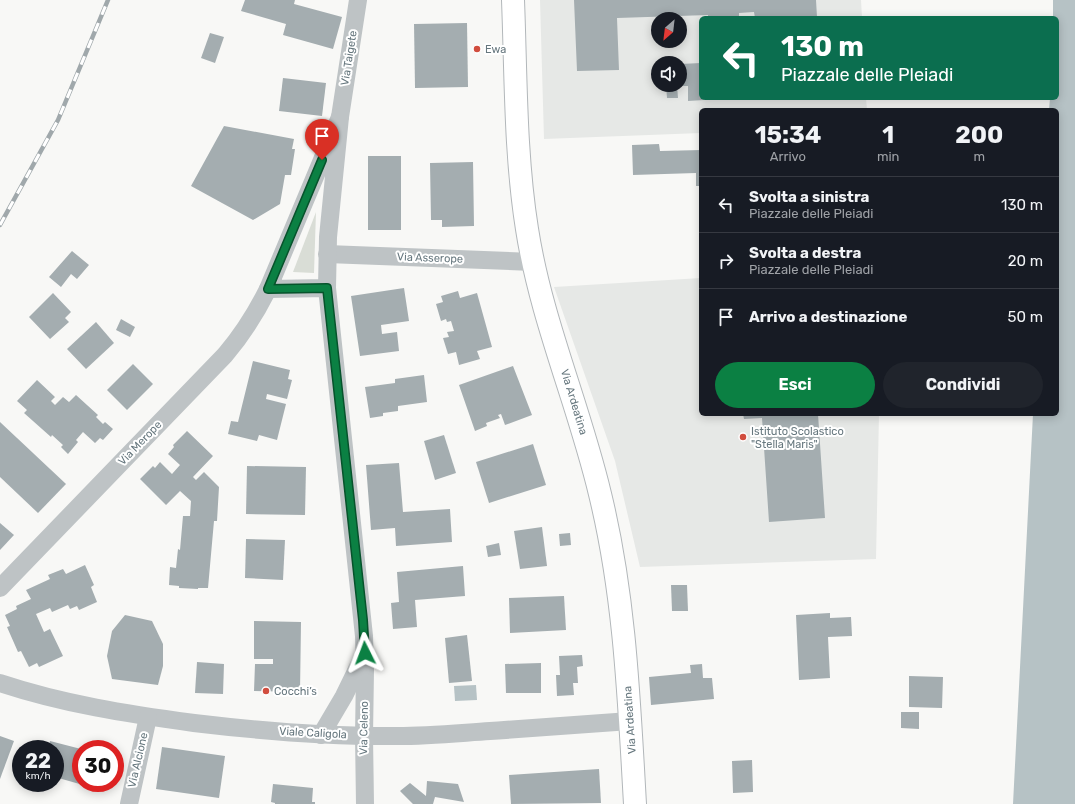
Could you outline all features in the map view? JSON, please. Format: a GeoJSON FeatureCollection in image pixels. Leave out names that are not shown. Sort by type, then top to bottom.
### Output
{"type":"FeatureCollection","features":[{"type":"Feature","properties":{"kind":"main road","name":"Via Ardeatina"},"geometry":{"type":"LineString","coordinates":[[513,0],[519,156],[524,208],[533,262],[550,327],[582,426],[607,525],[618,584],[624,642],[635,804]]}},
{"type":"Feature","properties":{"kind":"street","name":"Via Taigete"},"geometry":{"type":"LineString","coordinates":[[340,117],[358,0]]}},
{"type":"Feature","properties":{"kind":"street","name":"Via Celeno"},"geometry":{"type":"LineString","coordinates":[[340,117],[328,254],[327,288],[363,620],[365,653],[365,804]]}},
{"type":"Feature","properties":{"kind":"street","name":"Via Merope"},"geometry":{"type":"LineString","coordinates":[[0,588],[225,355],[248,325],[259,308],[268,289],[340,117]]}},
{"type":"Feature","properties":{"kind":"street","name":"Via Asserope"},"geometry":{"type":"LineString","coordinates":[[328,254],[533,262]]}},
{"type":"Feature","properties":{"kind":"street"},"geometry":{"type":"LineString","coordinates":[[268,289],[327,288]]}},
{"type":"Feature","properties":{"kind":"street","name":"Via Celeno"},"geometry":{"type":"LineString","coordinates":[[321,735],[344,696],[365,653]]}},
{"type":"Feature","properties":{"kind":"street","name":"Viale Caligola"},"geometry":{"type":"LineString","coordinates":[[0,683],[66,701],[148,717],[213,725],[321,735],[434,735],[630,721]]}},
{"type":"Feature","properties":{"kind":"street","name":"Via Alcione"},"geometry":{"type":"LineString","coordinates":[[129,804],[148,717]]}},
{"type":"Feature","properties":{"kind":"shaded area"},"geometry":{"type":"Polygon","coordinates":[[[540,0],[861,0],[862,16],[699,16],[699,100],[866,100],[867,108],[699,108],[699,133],[544,139],[540,0]]]}},
{"type":"Feature","properties":{"kind":"shaded area"},"geometry":{"type":"Polygon","coordinates":[[[1053,0],[1075,0],[1075,804],[1013,804],[1033,416],[1059,416],[1059,108],[1049,108],[1050,100],[1059,100],[1059,16],[1053,16],[1053,0]]]}},
{"type":"Feature","properties":{"kind":"shaded area"},"geometry":{"type":"Polygon","coordinates":[[[316,212],[314,273],[293,272],[316,212]]]}},
{"type":"Feature","properties":{"kind":"shaded area","name":"Istituto Scolastico \"Stella Maris\""},"geometry":{"type":"Polygon","coordinates":[[[699,278],[699,416],[879,416],[876,559],[640,567],[615,461],[554,287],[699,278]]]}},
{"type":"Feature","properties":{"kind":"shaded area"},"geometry":{"type":"Polygon","coordinates":[[[476,685],[477,700],[455,701],[454,686],[476,685]]]}},
{"type":"Feature","properties":{"kind":"building"},"geometry":{"type":"Polygon","coordinates":[[[245,0],[295,0],[294,4],[342,17],[333,49],[283,35],[286,24],[241,11],[245,0]]]}},
{"type":"Feature","properties":{"kind":"building"},"geometry":{"type":"Polygon","coordinates":[[[574,0],[816,0],[817,16],[755,16],[754,12],[739,13],[739,16],[687,16],[687,12],[651,12],[651,17],[617,18],[619,70],[577,71],[574,0]]]}},
{"type":"Feature","properties":{"kind":"building"},"geometry":{"type":"Polygon","coordinates":[[[467,23],[468,87],[415,88],[414,24],[467,23]]]}},
{"type":"Feature","properties":{"kind":"building"},"geometry":{"type":"Polygon","coordinates":[[[210,33],[224,37],[215,63],[201,58],[210,33]]]}},
{"type":"Feature","properties":{"kind":"building"},"geometry":{"type":"Polygon","coordinates":[[[699,63],[699,100],[704,100],[688,101],[687,64],[699,63]]]}},
{"type":"Feature","properties":{"kind":"building"},"geometry":{"type":"Polygon","coordinates":[[[283,78],[326,83],[322,116],[279,111],[283,78]]]}},
{"type":"Feature","properties":{"kind":"building"},"geometry":{"type":"Polygon","coordinates":[[[667,92],[678,92],[678,98],[667,98],[667,92]]]}},
{"type":"Feature","properties":{"kind":"building"},"geometry":{"type":"Polygon","coordinates":[[[224,126],[294,139],[292,149],[295,149],[291,175],[285,175],[280,204],[253,220],[191,186],[224,126]]]}},
{"type":"Feature","properties":{"kind":"building"},"geometry":{"type":"Polygon","coordinates":[[[659,144],[660,151],[699,150],[699,186],[696,186],[696,173],[633,175],[632,145],[659,144]]]}},
{"type":"Feature","properties":{"kind":"building"},"geometry":{"type":"Polygon","coordinates":[[[368,156],[401,156],[401,230],[368,230],[368,156]]]}},
{"type":"Feature","properties":{"kind":"building"},"geometry":{"type":"Polygon","coordinates":[[[473,162],[474,226],[442,227],[442,220],[431,220],[430,163],[473,162]]]}},
{"type":"Feature","properties":{"kind":"building"},"geometry":{"type":"Polygon","coordinates":[[[72,251],[89,265],[77,279],[71,274],[61,287],[49,277],[72,251]]]}},
{"type":"Feature","properties":{"kind":"building"},"geometry":{"type":"Polygon","coordinates":[[[404,288],[409,321],[381,325],[382,334],[397,332],[399,351],[360,356],[351,296],[404,288]]]}},
{"type":"Feature","properties":{"kind":"building"},"geometry":{"type":"Polygon","coordinates":[[[458,291],[460,298],[477,293],[492,347],[477,351],[480,359],[459,365],[456,352],[448,354],[443,338],[449,337],[447,332],[454,331],[451,321],[447,322],[446,319],[441,321],[436,304],[443,302],[441,296],[458,291]]]}},
{"type":"Feature","properties":{"kind":"building"},"geometry":{"type":"Polygon","coordinates":[[[53,293],[71,312],[65,318],[69,322],[50,339],[29,317],[53,293]]]}},
{"type":"Feature","properties":{"kind":"building"},"geometry":{"type":"Polygon","coordinates":[[[121,319],[135,327],[130,337],[116,330],[121,319]]]}},
{"type":"Feature","properties":{"kind":"building"},"geometry":{"type":"Polygon","coordinates":[[[96,322],[114,343],[86,369],[67,349],[96,322]]]}},
{"type":"Feature","properties":{"kind":"building"},"geometry":{"type":"Polygon","coordinates":[[[253,361],[290,370],[288,379],[292,380],[287,399],[267,394],[266,399],[286,404],[277,440],[259,435],[257,441],[228,434],[231,421],[238,422],[253,361]]]}},
{"type":"Feature","properties":{"kind":"building"},"geometry":{"type":"Polygon","coordinates":[[[133,364],[153,384],[127,410],[107,390],[133,364]]]}},
{"type":"Feature","properties":{"kind":"building"},"geometry":{"type":"Polygon","coordinates":[[[513,366],[532,415],[505,425],[501,414],[498,415],[500,418],[486,423],[487,426],[475,431],[459,385],[513,366]]]}},
{"type":"Feature","properties":{"kind":"building"},"geometry":{"type":"Polygon","coordinates":[[[424,375],[427,402],[398,406],[398,411],[383,413],[383,416],[370,418],[365,387],[395,383],[395,379],[424,375]]]}},
{"type":"Feature","properties":{"kind":"building"},"geometry":{"type":"Polygon","coordinates":[[[37,380],[55,397],[51,401],[55,405],[63,397],[69,402],[76,395],[98,415],[96,417],[103,424],[105,422],[113,429],[103,440],[100,438],[95,443],[83,432],[76,440],[78,442],[68,454],[61,447],[63,445],[52,435],[51,437],[24,413],[27,410],[17,401],[37,380]]]}},
{"type":"Feature","properties":{"kind":"building"},"geometry":{"type":"Polygon","coordinates":[[[743,416],[818,416],[825,518],[769,522],[762,418],[744,419],[743,416]]]}},
{"type":"Feature","properties":{"kind":"building"},"geometry":{"type":"Polygon","coordinates":[[[0,422],[66,484],[38,513],[0,477],[0,422]]]}},
{"type":"Feature","properties":{"kind":"building"},"geometry":{"type":"Polygon","coordinates":[[[187,431],[213,456],[193,477],[196,480],[204,472],[219,487],[217,521],[214,521],[208,588],[179,588],[179,586],[169,585],[170,567],[176,568],[178,549],[180,550],[183,516],[190,516],[191,501],[180,491],[166,505],[140,479],[153,466],[155,468],[160,462],[172,474],[180,465],[168,454],[174,447],[173,445],[187,431]]]}},
{"type":"Feature","properties":{"kind":"building"},"geometry":{"type":"Polygon","coordinates":[[[444,435],[456,473],[435,480],[424,441],[444,435]]]}},
{"type":"Feature","properties":{"kind":"building"},"geometry":{"type":"Polygon","coordinates":[[[533,444],[546,485],[489,503],[476,462],[533,444]]]}},
{"type":"Feature","properties":{"kind":"building"},"geometry":{"type":"Polygon","coordinates":[[[399,463],[403,512],[450,509],[452,542],[396,546],[395,528],[371,530],[366,465],[399,463]]]}},
{"type":"Feature","properties":{"kind":"building"},"geometry":{"type":"Polygon","coordinates":[[[247,466],[306,467],[305,515],[246,514],[247,466]]]}},
{"type":"Feature","properties":{"kind":"building"},"geometry":{"type":"Polygon","coordinates":[[[0,523],[14,535],[0,550],[0,523]]]}},
{"type":"Feature","properties":{"kind":"building"},"geometry":{"type":"Polygon","coordinates":[[[542,527],[547,566],[520,569],[514,531],[542,527]]]}},
{"type":"Feature","properties":{"kind":"building"},"geometry":{"type":"Polygon","coordinates":[[[570,533],[571,545],[560,546],[559,534],[570,533]]]}},
{"type":"Feature","properties":{"kind":"building"},"geometry":{"type":"Polygon","coordinates":[[[246,539],[285,540],[283,580],[245,578],[246,539]]]}},
{"type":"Feature","properties":{"kind":"building"},"geometry":{"type":"Polygon","coordinates":[[[499,543],[501,555],[488,557],[486,546],[499,543]]]}},
{"type":"Feature","properties":{"kind":"building"},"geometry":{"type":"Polygon","coordinates":[[[85,565],[94,585],[91,587],[97,602],[79,610],[77,606],[70,609],[68,605],[52,612],[50,608],[36,614],[44,632],[50,629],[63,656],[39,667],[37,663],[29,667],[21,651],[18,652],[7,627],[10,626],[5,615],[17,609],[16,606],[31,599],[26,590],[50,579],[48,575],[63,569],[66,574],[85,565]]]}},
{"type":"Feature","properties":{"kind":"building"},"geometry":{"type":"Polygon","coordinates":[[[463,566],[465,596],[415,600],[417,627],[393,629],[391,603],[399,602],[397,572],[463,566]]]}},
{"type":"Feature","properties":{"kind":"building"},"geometry":{"type":"Polygon","coordinates":[[[671,585],[687,585],[688,611],[672,611],[671,585]]]}},
{"type":"Feature","properties":{"kind":"building"},"geometry":{"type":"Polygon","coordinates":[[[564,596],[566,630],[510,633],[509,598],[564,596]]]}},
{"type":"Feature","properties":{"kind":"building"},"geometry":{"type":"Polygon","coordinates":[[[830,613],[830,618],[851,617],[852,636],[828,637],[830,678],[799,680],[796,615],[830,613]]]}},
{"type":"Feature","properties":{"kind":"building"},"geometry":{"type":"Polygon","coordinates":[[[125,615],[152,621],[163,644],[163,666],[158,685],[112,679],[107,656],[112,631],[125,615]]]}},
{"type":"Feature","properties":{"kind":"building"},"geometry":{"type":"Polygon","coordinates":[[[254,621],[301,622],[300,692],[254,691],[255,664],[273,664],[273,659],[254,659],[254,621]]]}},
{"type":"Feature","properties":{"kind":"building"},"geometry":{"type":"Polygon","coordinates":[[[467,635],[472,681],[449,683],[445,638],[467,635]]]}},
{"type":"Feature","properties":{"kind":"building"},"geometry":{"type":"Polygon","coordinates":[[[582,655],[583,666],[577,667],[578,683],[573,683],[574,695],[557,696],[556,675],[560,675],[559,656],[582,655]]]}},
{"type":"Feature","properties":{"kind":"building"},"geometry":{"type":"Polygon","coordinates":[[[197,662],[224,664],[223,694],[195,693],[197,662]]]}},
{"type":"Feature","properties":{"kind":"building"},"geometry":{"type":"Polygon","coordinates":[[[541,663],[541,693],[506,693],[505,664],[541,663]]]}},
{"type":"Feature","properties":{"kind":"building"},"geometry":{"type":"Polygon","coordinates":[[[702,664],[703,678],[712,678],[714,699],[651,705],[649,677],[691,673],[690,665],[702,664]]]}},
{"type":"Feature","properties":{"kind":"building"},"geometry":{"type":"Polygon","coordinates":[[[909,676],[943,677],[942,708],[909,707],[909,676]]]}},
{"type":"Feature","properties":{"kind":"building"},"geometry":{"type":"Polygon","coordinates":[[[901,712],[919,712],[919,729],[901,728],[901,712]]]}},
{"type":"Feature","properties":{"kind":"building"},"geometry":{"type":"Polygon","coordinates":[[[0,736],[12,740],[12,746],[0,779],[0,736]]]}},
{"type":"Feature","properties":{"kind":"building"},"geometry":{"type":"Polygon","coordinates":[[[64,745],[72,747],[72,782],[64,780],[64,745]]]}},
{"type":"Feature","properties":{"kind":"building"},"geometry":{"type":"Polygon","coordinates":[[[162,747],[225,756],[219,798],[156,789],[162,747]]]}},
{"type":"Feature","properties":{"kind":"building"},"geometry":{"type":"Polygon","coordinates":[[[752,760],[753,792],[733,793],[732,761],[752,760]]]}},
{"type":"Feature","properties":{"kind":"building"},"geometry":{"type":"Polygon","coordinates":[[[599,769],[601,803],[511,804],[509,775],[599,769]]]}},
{"type":"Feature","properties":{"kind":"building"},"geometry":{"type":"Polygon","coordinates":[[[427,781],[458,784],[464,802],[435,797],[433,804],[413,804],[400,791],[410,783],[426,796],[427,781]]]}},
{"type":"Feature","properties":{"kind":"building"},"geometry":{"type":"Polygon","coordinates":[[[273,784],[313,788],[312,802],[315,802],[315,804],[275,804],[271,802],[273,784]]]}},
{"type":"Feature","properties":{"kind":"railway"},"geometry":{"type":"LineString","coordinates":[[0,225],[58,120],[108,0]]}},
{"type":"Feature","properties":{"kind":"place","name":"Ewa"},"geometry":{"type":"Point","coordinates":[477,49]}},
{"type":"Feature","properties":{"kind":"place","name":"Istituto Scolastico \"Stella Maris\""},"geometry":{"type":"Point","coordinates":[743,437]}},
{"type":"Feature","properties":{"kind":"place","name":"Cocchi’s"},"geometry":{"type":"Point","coordinates":[266,691]}},
{"type":"Feature","properties":{"kind":"route"},"geometry":{"type":"LineString","coordinates":[[322,160],[268,289],[327,288],[363,620],[365,653]]}}]}
